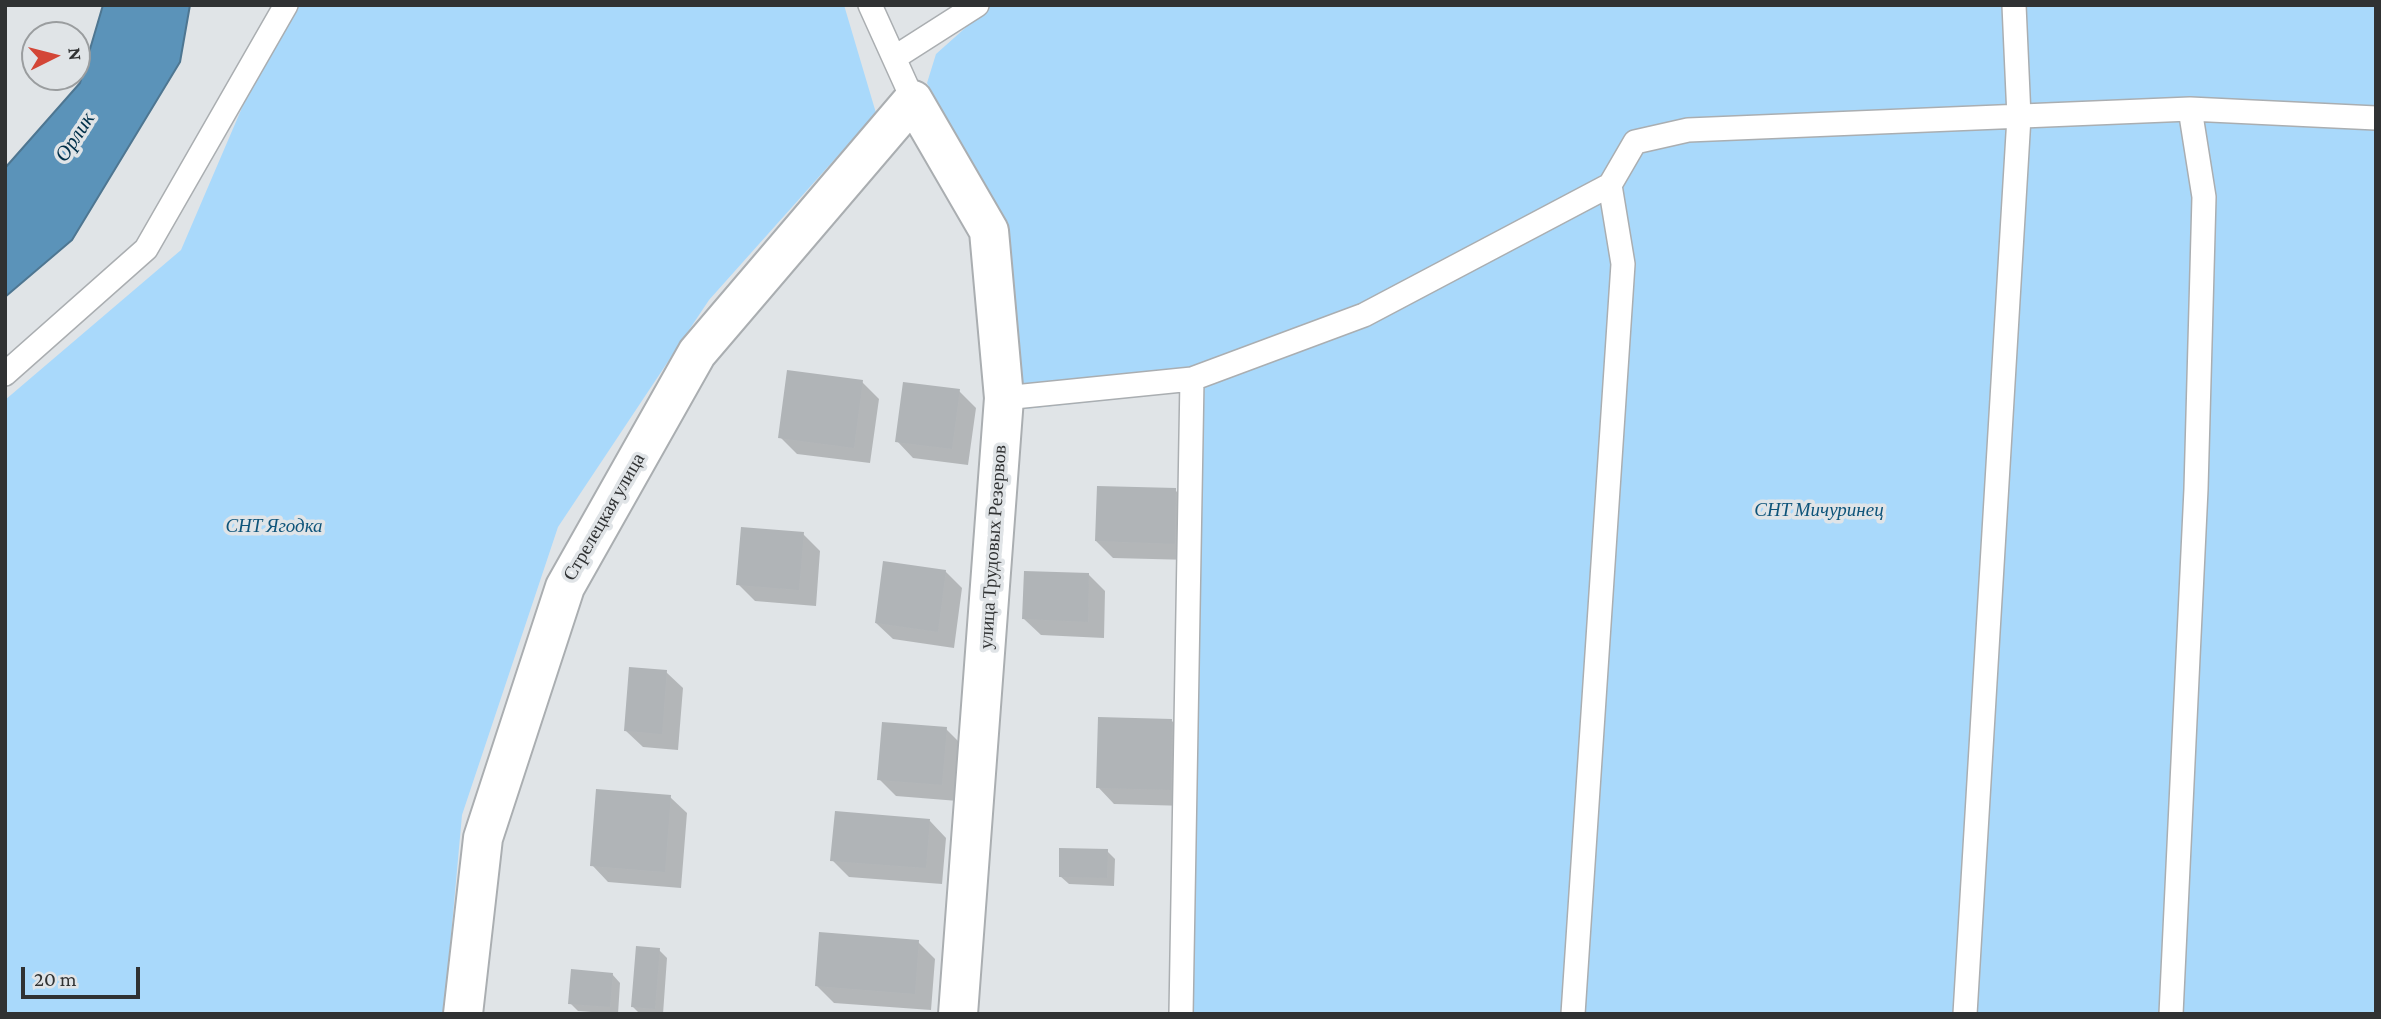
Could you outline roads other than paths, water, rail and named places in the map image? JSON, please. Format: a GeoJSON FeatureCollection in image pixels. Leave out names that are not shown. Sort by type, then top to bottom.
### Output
{"type":"FeatureCollection","features":[{"type":"Feature","properties":{"kind":"street","name":"улица Трудовых Резервов"},"geometry":{"type":"LineString","coordinates":[[913,100],[989,230],[1004,398],[958,1014]]}},
{"type":"Feature","properties":{"kind":"street","name":"Стрелецкая улица"},"geometry":{"type":"LineString","coordinates":[[463,1014],[483,838],[565,587],[697,353],[913,100]]}},
{"type":"Feature","properties":{"kind":"lane"},"geometry":{"type":"LineString","coordinates":[[5,374],[146,248],[286,5]]}},
{"type":"Feature","properties":{"kind":"lane"},"geometry":{"type":"LineString","coordinates":[[870,5],[913,100]]}},
{"type":"Feature","properties":{"kind":"lane"},"geometry":{"type":"LineString","coordinates":[[894,58],[977,5]]}},
{"type":"Feature","properties":{"kind":"lane"},"geometry":{"type":"LineString","coordinates":[[1965,1014],[2019,117],[2014,5]]}},
{"type":"Feature","properties":{"kind":"lane"},"geometry":{"type":"LineString","coordinates":[[2171,1014],[2196,489],[2204,197],[2190,109]]}},
{"type":"Feature","properties":{"kind":"lane"},"geometry":{"type":"LineString","coordinates":[[1004,398],[1192,379],[1364,315],[1610,185],[1634,142],[1688,130],[2190,109],[2376,118]]}},
{"type":"Feature","properties":{"kind":"lane"},"geometry":{"type":"LineString","coordinates":[[1573,1014],[1623,264],[1610,185]]}},
{"type":"Feature","properties":{"kind":"lane"},"geometry":{"type":"LineString","coordinates":[[1181,1014],[1192,379]]}},
{"type":"Feature","properties":{"kind":"water","name":"Орлик"},"geometry":{"type":"Polygon","coordinates":[[[103,5],[190,5],[180,62],[72,240],[5,297],[5,168],[73,91],[91,91],[91,46],[103,5]]]}},
{"type":"Feature","properties":{"kind":"park label","name":"СНТ Мичуринец"},"geometry":{"type":"Point","coordinates":[1819,510]}},
{"type":"Feature","properties":{"kind":"park label","name":"СНТ Ягодка"},"geometry":{"type":"Point","coordinates":[274,526]}}]}
